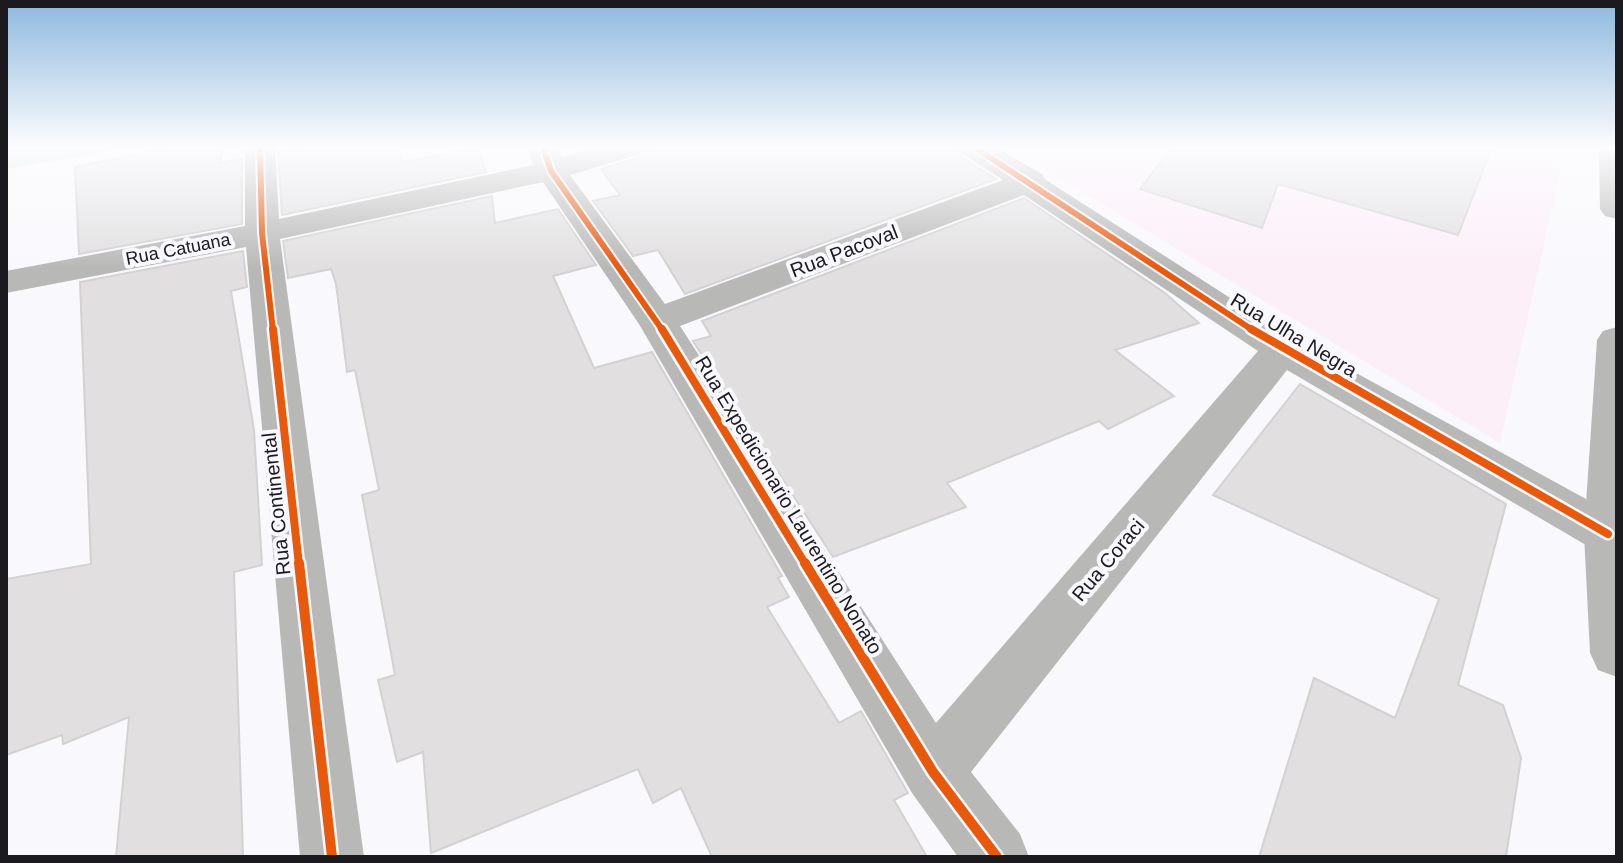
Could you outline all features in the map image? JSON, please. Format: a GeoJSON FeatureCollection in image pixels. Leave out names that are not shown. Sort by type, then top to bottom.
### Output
{"type":"FeatureCollection","features":[{"type":"Feature","properties":{"kind":"street","name":"Rua Continental"},"geometry":{"type":"LineString","coordinates":[[261,187],[262,233],[332,857]]}},
{"type":"Feature","properties":{"kind":"street","name":"Rua Catuana"},"geometry":{"type":"LineString","coordinates":[[6,282],[262,233],[438,187]]}},
{"type":"Feature","properties":{"kind":"street","name":"Rua Expedicionario Laurentino Nonato"},"geometry":{"type":"LineString","coordinates":[[566,187],[657,321],[933,772],[997,857]]}},
{"type":"Feature","properties":{"kind":"street","name":"Rua Pacoval"},"geometry":{"type":"LineString","coordinates":[[657,321],[1014,187]]}},
{"type":"Feature","properties":{"kind":"street","name":"Rua Ulha Negra"},"geometry":{"type":"LineString","coordinates":[[1040,187],[1228,316],[1282,349],[1608,534]]}},
{"type":"Feature","properties":{"kind":"street"},"geometry":{"type":"LineString","coordinates":[[1616,187],[1617,209]]}},
{"type":"Feature","properties":{"kind":"street"},"geometry":{"type":"LineString","coordinates":[[1617,340],[1608,534],[1617,653]]}},
{"type":"Feature","properties":{"kind":"street","name":"Rua Coraci"},"geometry":{"type":"LineString","coordinates":[[933,772],[1282,349]]}},
{"type":"Feature","properties":{"kind":"shaded area"},"geometry":{"type":"Polygon","coordinates":[[[1074,187],[1557,187],[1500,443],[1074,187]]]}},
{"type":"Feature","properties":{"kind":"building"},"geometry":{"type":"Polygon","coordinates":[[[76,187],[242,187],[242,224],[79,254],[76,187]]]}},
{"type":"Feature","properties":{"kind":"building"},"geometry":{"type":"Polygon","coordinates":[[[280,187],[414,187],[282,215],[280,187]]]}},
{"type":"Feature","properties":{"kind":"building"},"geometry":{"type":"Polygon","coordinates":[[[614,187],[974,187],[685,294],[658,250],[633,256],[593,201],[620,195],[614,187]]]}},
{"type":"Feature","properties":{"kind":"building"},"geometry":{"type":"Polygon","coordinates":[[[1141,187],[1277,187],[1262,228],[1141,187]]]}},
{"type":"Feature","properties":{"kind":"building"},"geometry":{"type":"Polygon","coordinates":[[[1290,187],[1476,187],[1458,235],[1290,187]]]}},
{"type":"Feature","properties":{"kind":"building"},"geometry":{"type":"Polygon","coordinates":[[[492,196],[495,223],[558,209],[596,265],[553,276],[594,368],[652,352],[782,576],[778,578],[789,597],[767,607],[839,723],[861,711],[908,793],[894,800],[927,857],[712,857],[681,788],[653,803],[638,769],[431,853],[423,752],[397,762],[378,680],[395,675],[362,495],[379,490],[355,370],[347,372],[336,284],[331,269],[288,278],[283,241],[492,196]]]}},
{"type":"Feature","properties":{"kind":"building"},"geometry":{"type":"Polygon","coordinates":[[[1024,198],[1165,293],[1199,323],[1115,350],[1174,396],[1108,429],[1099,421],[947,483],[966,507],[833,557],[693,341],[711,336],[702,321],[1024,198]]]}},
{"type":"Feature","properties":{"kind":"building"},"geometry":{"type":"Polygon","coordinates":[[[243,251],[247,287],[231,291],[254,430],[262,565],[234,572],[243,857],[116,857],[129,717],[63,744],[62,735],[6,755],[6,579],[91,564],[80,282],[243,251]]]}},
{"type":"Feature","properties":{"kind":"building"},"geometry":{"type":"Polygon","coordinates":[[[1300,384],[1506,504],[1458,685],[1503,705],[1521,758],[1506,857],[1259,857],[1314,678],[1395,718],[1439,599],[1213,495],[1300,384]]]}},
{"type":"Feature","properties":{"kind":"cycle path"},"geometry":{"type":"LineString","coordinates":[[261,187],[262,233],[332,857]]}},
{"type":"Feature","properties":{"kind":"cycle path"},"geometry":{"type":"LineString","coordinates":[[562,187],[657,321],[933,772],[997,857]]}},
{"type":"Feature","properties":{"kind":"cycle path"},"geometry":{"type":"LineString","coordinates":[[1035,187],[1282,349],[1608,534]]}}]}
